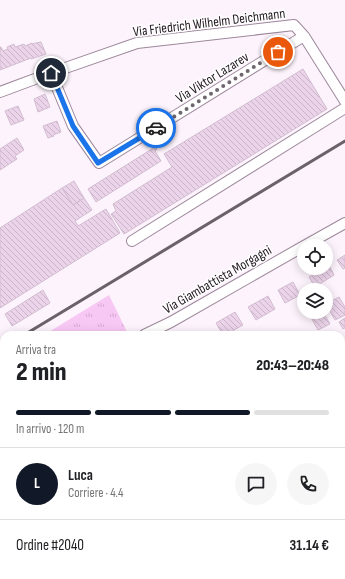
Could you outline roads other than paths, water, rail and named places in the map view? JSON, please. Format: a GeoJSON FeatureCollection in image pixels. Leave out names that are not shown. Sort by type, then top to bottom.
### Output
{"type":"FeatureCollection","features":[{"type":"Feature","properties":{"kind":"street","name":"Via Friedrich Wilhelm Deichmann"},"geometry":{"type":"LineString","coordinates":[[0,92],[137,43],[294,25],[304,36]]}},
{"type":"Feature","properties":{"kind":"street","name":"Via Viktor Lazarev"},"geometry":{"type":"LineString","coordinates":[[51,73],[73,126],[98,163],[304,36]]}},
{"type":"Feature","properties":{"kind":"street"},"geometry":{"type":"LineString","coordinates":[[304,36],[345,101]]}},
{"type":"Feature","properties":{"kind":"street"},"geometry":{"type":"LineString","coordinates":[[132,240],[345,108]]}},
{"type":"Feature","properties":{"kind":"street","name":"Via Giambattista Morgagni"},"geometry":{"type":"LineString","coordinates":[[316,239],[345,223]]}},
{"type":"Feature","properties":{"kind":"street","name":"Via Giambattista Morgagni"},"geometry":{"type":"LineString","coordinates":[[152,331],[171,322],[297,250]]}},
{"type":"Feature","properties":{"kind":"railway"},"geometry":{"type":"LineString","coordinates":[[31,331],[345,141]]}}]}
